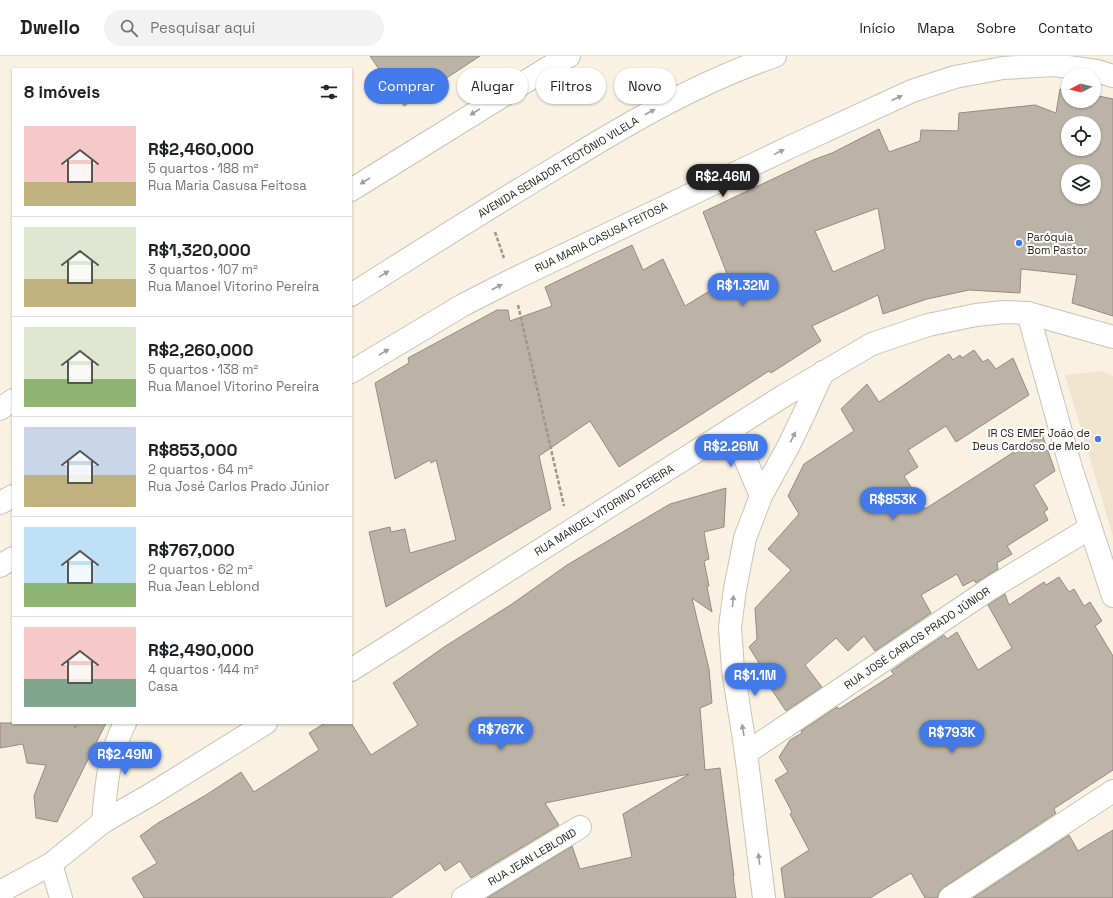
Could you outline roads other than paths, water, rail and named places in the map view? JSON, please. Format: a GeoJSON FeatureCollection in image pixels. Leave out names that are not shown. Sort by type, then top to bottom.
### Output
{"type":"FeatureCollection","features":[{"type":"Feature","properties":{"kind":"street"},"geometry":{"type":"LineString","coordinates":[[352,189],[543,62],[569,56]]}},
{"type":"Feature","properties":{"kind":"street","name":"AVENIDA SENADOR TEOTÔNIO VILELA"},"geometry":{"type":"LineString","coordinates":[[352,294],[624,126],[698,87],[774,56]]}},
{"type":"Feature","properties":{"kind":"street","name":"RUA MARIA CASUSA FEITOSA"},"geometry":{"type":"LineString","coordinates":[[352,371],[463,305],[512,280],[790,147],[912,92],[955,77],[1003,68],[1054,65],[1097,71],[1113,76]]}},
{"type":"Feature","properties":{"kind":"street","name":"RUA MANOEL VITORINO PEREIRA"},"geometry":{"type":"LineString","coordinates":[[352,669],[732,428],[823,372],[872,344],[928,325],[976,315],[1004,312],[1028,313],[1113,337]]}},
{"type":"Feature","properties":{"kind":"street"},"geometry":{"type":"LineString","coordinates":[[1028,313],[1052,404],[1090,528],[1113,596]]}},
{"type":"Feature","properties":{"kind":"street"},"geometry":{"type":"LineString","coordinates":[[764,898],[746,753],[733,670],[730,627],[735,589],[745,538],[761,496],[791,441],[823,372]]}},
{"type":"Feature","properties":{"kind":"street"},"geometry":{"type":"LineString","coordinates":[[0,408],[12,401]]}},
{"type":"Feature","properties":{"kind":"street"},"geometry":{"type":"LineString","coordinates":[[732,428],[761,496]]}},
{"type":"Feature","properties":{"kind":"street"},"geometry":{"type":"LineString","coordinates":[[0,503],[12,497]]}},
{"type":"Feature","properties":{"kind":"street","name":"RUA JOSÉ CARLOS PRADO JÚNIOR"},"geometry":{"type":"LineString","coordinates":[[746,753],[991,588],[1090,528]]}},
{"type":"Feature","properties":{"kind":"street"},"geometry":{"type":"LineString","coordinates":[[0,566],[12,559]]}},
{"type":"Feature","properties":{"kind":"street"},"geometry":{"type":"LineString","coordinates":[[103,822],[111,759],[117,740],[125,724]]}},
{"type":"Feature","properties":{"kind":"street"},"geometry":{"type":"LineString","coordinates":[[0,892],[51,864],[103,822],[150,795],[264,724]]}},
{"type":"Feature","properties":{"kind":"street"},"geometry":{"type":"LineString","coordinates":[[950,898],[1113,791]]}},
{"type":"Feature","properties":{"kind":"street","name":"RUA JEAN LEBLOND"},"geometry":{"type":"LineString","coordinates":[[463,898],[580,827]]}},
{"type":"Feature","properties":{"kind":"street"},"geometry":{"type":"LineString","coordinates":[[51,864],[61,898]]}},
{"type":"Feature","properties":{"kind":"place","name":"Paróquia Bom Pastor"},"geometry":{"type":"Point","coordinates":[1019,243]}},
{"type":"Feature","properties":{"kind":"place","name":"IR CS EMEF João de Deus Cardoso de Melo"},"geometry":{"type":"Point","coordinates":[1098,439]}}]}
